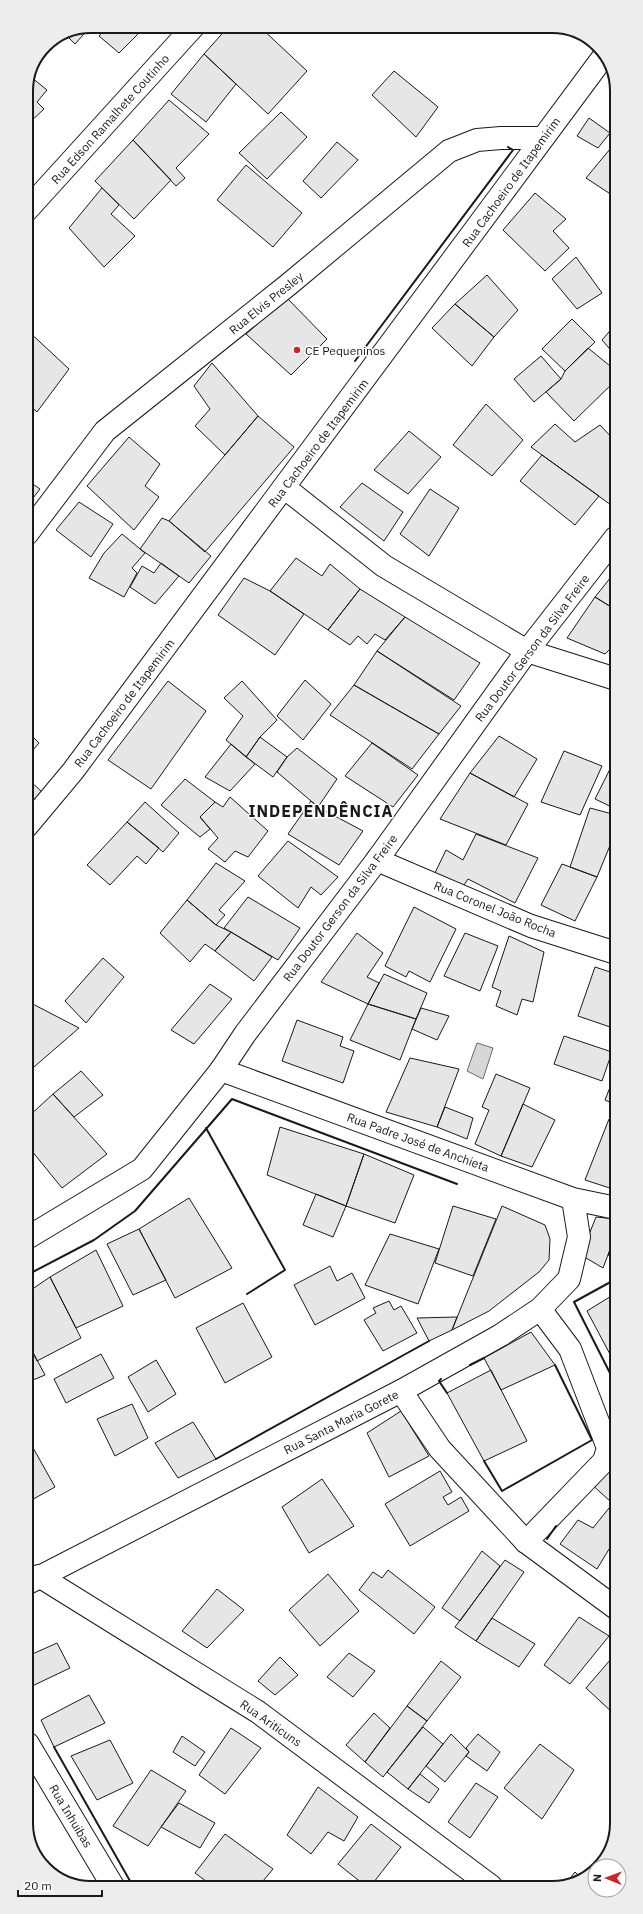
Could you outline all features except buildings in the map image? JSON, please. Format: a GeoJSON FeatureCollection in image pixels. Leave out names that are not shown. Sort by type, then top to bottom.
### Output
{"type":"FeatureCollection","features":[{"type":"Feature","properties":{"kind":"street","name":"Rua Edson Ramalhete Coutinho"},"geometry":{"type":"LineString","coordinates":[[33,203],[188,33]]}},
{"type":"Feature","properties":{"kind":"street","name":"Rua Cachoeiro de Itapemirim"},"geometry":{"type":"LineString","coordinates":[[33,819],[73,771],[285,488],[601,60]]}},
{"type":"Feature","properties":{"kind":"street","name":"Rua Elvis Presley"},"geometry":{"type":"LineString","coordinates":[[33,526],[105,431],[282,289],[449,150],[477,140],[501,138],[543,138]]}},
{"type":"Feature","properties":{"kind":"street"},"geometry":{"type":"LineString","coordinates":[[285,488],[384,566],[527,651],[610,677]]}},
{"type":"Feature","properties":{"kind":"street","name":"Rua Doutor Gerson da Silva Freire"},"geometry":{"type":"LineString","coordinates":[[33,1235],[142,1169],[221,1070],[250,1028],[376,860],[527,651],[610,544]]}},
{"type":"Feature","properties":{"kind":"street","name":"Rua Coronel João Rocha"},"geometry":{"type":"LineString","coordinates":[[376,860],[531,926],[610,951]]}},
{"type":"Feature","properties":{"kind":"street","name":"Rua Padre José de Anchieta"},"geometry":{"type":"LineString","coordinates":[[221,1070],[574,1199],[610,1207]]}},
{"type":"Feature","properties":{"kind":"street","name":"Rua Santa Maria Gorete"},"geometry":{"type":"LineString","coordinates":[[33,1579],[401,1391],[501,1334],[540,1309],[569,1279],[579,1237],[574,1199]]}},
{"type":"Feature","properties":{"kind":"street"},"geometry":{"type":"LineString","coordinates":[[526,1542],[604,1461],[608,1448],[570,1349],[540,1309]]}},
{"type":"Feature","properties":{"kind":"street"},"geometry":{"type":"LineString","coordinates":[[401,1391],[440,1449],[526,1542],[610,1604]]}},
{"type":"Feature","properties":{"kind":"street","name":"Rua Ariticuns"},"geometry":{"type":"LineString","coordinates":[[33,1579],[258,1712],[484,1881]]}},
{"type":"Feature","properties":{"kind":"street","name":"Rua Inhuibas"},"geometry":{"type":"LineString","coordinates":[[33,1752],[110,1881]]}},
{"type":"Feature","properties":{"kind":"shaded area"},"geometry":{"type":"Polygon","coordinates":[[[477,1043],[493,1048],[483,1079],[467,1071],[477,1043]]]}},
{"type":"Feature","properties":{"kind":"wall"},"geometry":{"type":"LineString","coordinates":[[355,361],[513,150],[508,147]]}},
{"type":"Feature","properties":{"kind":"wall"},"geometry":{"type":"LineString","coordinates":[[33,1272],[94,1240],[135,1211],[232,1099],[457,1184]]}},
{"type":"Feature","properties":{"kind":"wall"},"geometry":{"type":"LineString","coordinates":[[206,1128],[285,1270],[247,1294]]}},
{"type":"Feature","properties":{"kind":"wall"},"geometry":{"type":"LineString","coordinates":[[610,1282],[574,1302],[610,1373]]}},
{"type":"Feature","properties":{"kind":"wall"},"geometry":{"type":"LineString","coordinates":[[216,1459],[429,1341]]}},
{"type":"Feature","properties":{"kind":"wall"},"geometry":{"type":"LineString","coordinates":[[470,1365],[484,1358]]}},
{"type":"Feature","properties":{"kind":"wall"},"geometry":{"type":"LineString","coordinates":[[484,1461],[502,1491],[592,1440],[555,1365]]}},
{"type":"Feature","properties":{"kind":"wall"},"geometry":{"type":"LineString","coordinates":[[441,1379],[439,1381],[447,1393]]}},
{"type":"Feature","properties":{"kind":"wall"},"geometry":{"type":"LineString","coordinates":[[547,1539],[556,1526]]}},
{"type":"Feature","properties":{"kind":"wall"},"geometry":{"type":"LineString","coordinates":[[54,1747],[130,1881]]}},
{"type":"Feature","properties":{"kind":"place","name":"CE Pequeninos"},"geometry":{"type":"Point","coordinates":[297,350]}},
{"type":"Feature","properties":{"kind":"district","name":"INDEPENDÊNCIA"},"geometry":{"type":"Point","coordinates":[321,811]}}]}
